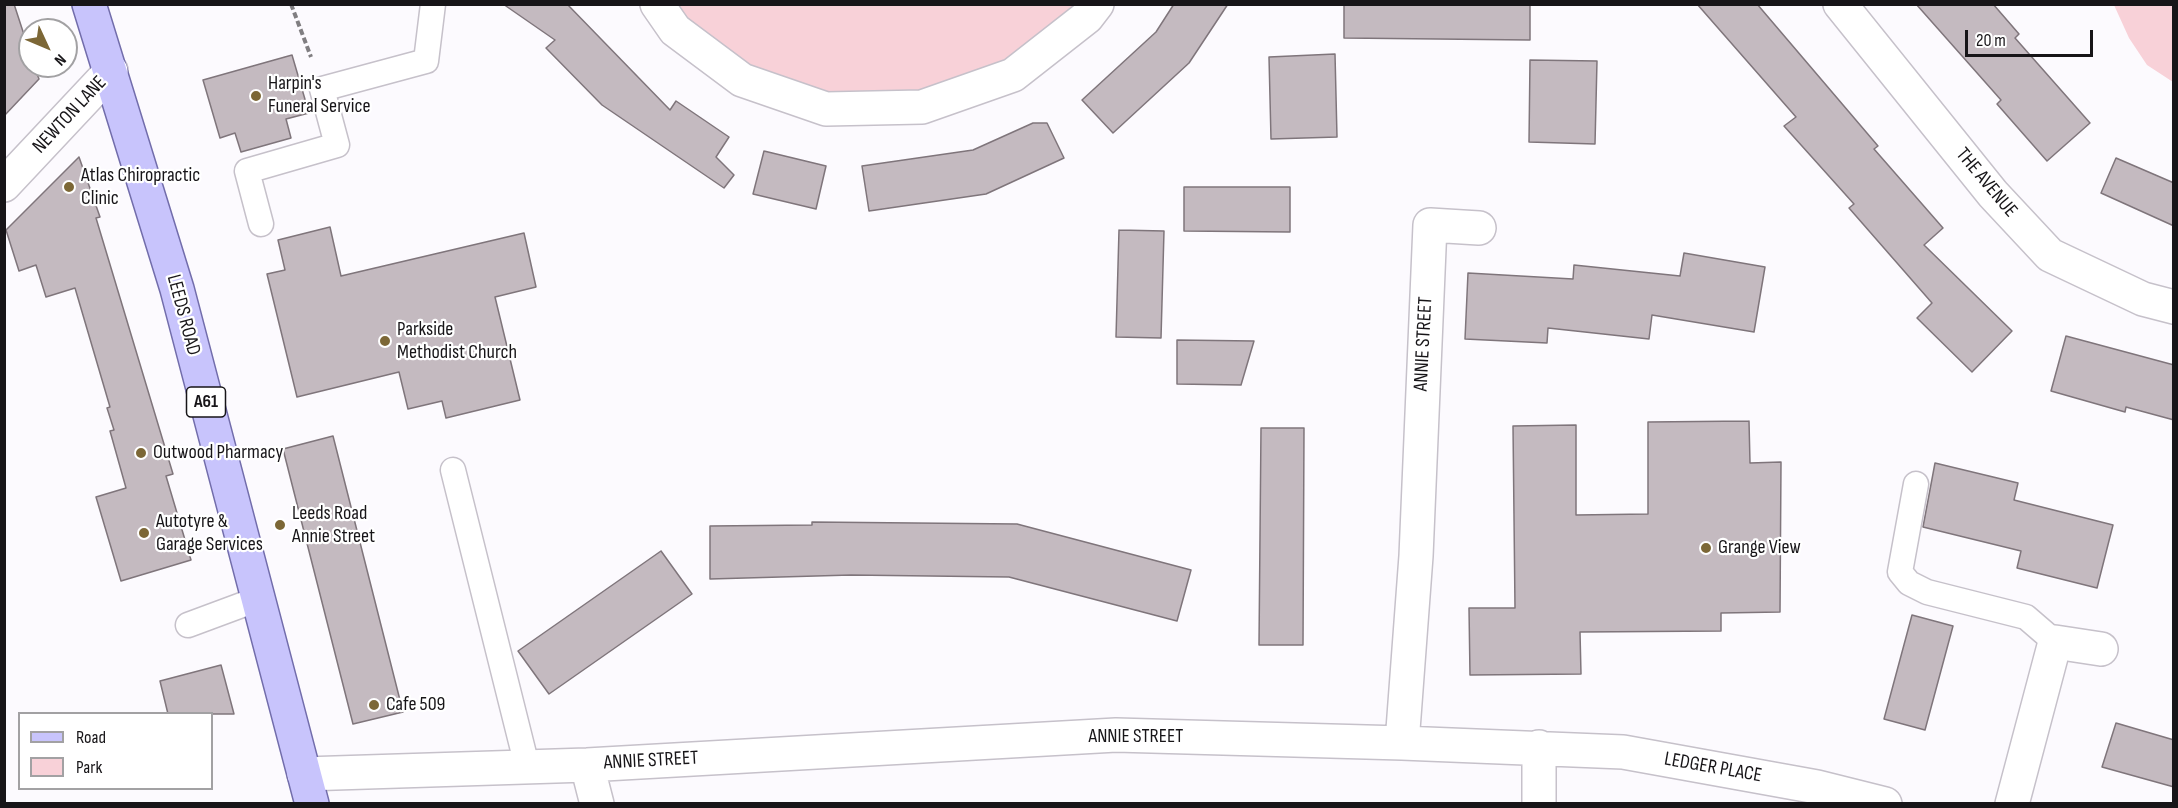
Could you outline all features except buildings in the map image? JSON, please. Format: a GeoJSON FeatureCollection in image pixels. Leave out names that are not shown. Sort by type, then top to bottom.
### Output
{"type":"FeatureCollection","features":[{"type":"Feature","properties":{"kind":"main road","name":"LEEDS ROAD"},"geometry":{"type":"LineString","coordinates":[[89,4],[177,289],[308,789]]}},
{"type":"Feature","properties":{"kind":"street"},"geometry":{"type":"LineString","coordinates":[[657,4],[675,30],[742,80],[826,109],[922,107],[1013,75],[1087,17],[1097,4]]}},
{"type":"Feature","properties":{"kind":"street","name":"THE AVENUE"},"geometry":{"type":"LineString","coordinates":[[1840,4],[1994,194],[2050,255],[2143,298],[2174,307]]}},
{"type":"Feature","properties":{"kind":"street","name":"NEWTON LANE"},"geometry":{"type":"LineString","coordinates":[[4,185],[111,71]]}},
{"type":"Feature","properties":{"kind":"street","name":"ANNIE STREET"},"geometry":{"type":"LineString","coordinates":[[308,789],[527,766],[587,765],[1116,735],[1402,743],[1416,556],[1430,225],[1479,228]]}},
{"type":"Feature","properties":{"kind":"street"},"geometry":{"type":"LineString","coordinates":[[2012,804],[2055,642],[2101,649]]}},
{"type":"Feature","properties":{"kind":"street","name":"LEDGER PLACE"},"geometry":{"type":"LineString","coordinates":[[1402,743],[1623,752],[1817,787],[1885,804]]}},
{"type":"Feature","properties":{"kind":"street"},"geometry":{"type":"LineString","coordinates":[[1539,747],[1539,804]]}},
{"type":"Feature","properties":{"kind":"street"},"geometry":{"type":"LineString","coordinates":[[587,765],[597,804]]}},
{"type":"Feature","properties":{"kind":"lane"},"geometry":{"type":"LineString","coordinates":[[261,224],[247,171],[337,145],[322,89],[426,61],[433,4]]}},
{"type":"Feature","properties":{"kind":"lane"},"geometry":{"type":"LineString","coordinates":[[453,470],[527,766]]}},
{"type":"Feature","properties":{"kind":"lane"},"geometry":{"type":"LineString","coordinates":[[1916,484],[1900,572],[1910,582],[1927,592],[2026,617],[2055,642]]}},
{"type":"Feature","properties":{"kind":"lane"},"geometry":{"type":"LineString","coordinates":[[188,625],[258,599]]}},
{"type":"Feature","properties":{"kind":"path"},"geometry":{"type":"LineString","coordinates":[[291,4],[322,89]]}},
{"type":"Feature","properties":{"kind":"green space"},"geometry":{"type":"Polygon","coordinates":[[[657,5],[1097,5],[1087,17],[922,107],[742,80],[657,5]]]}},
{"type":"Feature","properties":{"kind":"green space"},"geometry":{"type":"Polygon","coordinates":[[[2114,5],[2173,5],[2173,82],[2147,65],[2129,38],[2114,5]]]}},
{"type":"Feature","properties":{"kind":"place","name":"Harpin's Funeral Service"},"geometry":{"type":"Point","coordinates":[256,96]}},
{"type":"Feature","properties":{"kind":"place","name":"Atlas Chiropractic Clinic"},"geometry":{"type":"Point","coordinates":[69,187]}},
{"type":"Feature","properties":{"kind":"place","name":"Parkside Methodist Church"},"geometry":{"type":"Point","coordinates":[385,341]}},
{"type":"Feature","properties":{"kind":"place","name":"Outwood Pharmacy"},"geometry":{"type":"Point","coordinates":[141,453]}},
{"type":"Feature","properties":{"kind":"place","name":"Leeds Road Annie Street"},"geometry":{"type":"Point","coordinates":[280,525]}},
{"type":"Feature","properties":{"kind":"place","name":"Autotyre & Garage Services"},"geometry":{"type":"Point","coordinates":[144,533]}},
{"type":"Feature","properties":{"kind":"place","name":"Grange View"},"geometry":{"type":"Point","coordinates":[1706,548]}},
{"type":"Feature","properties":{"kind":"place","name":"Cafe 509"},"geometry":{"type":"Point","coordinates":[374,705]}}]}
